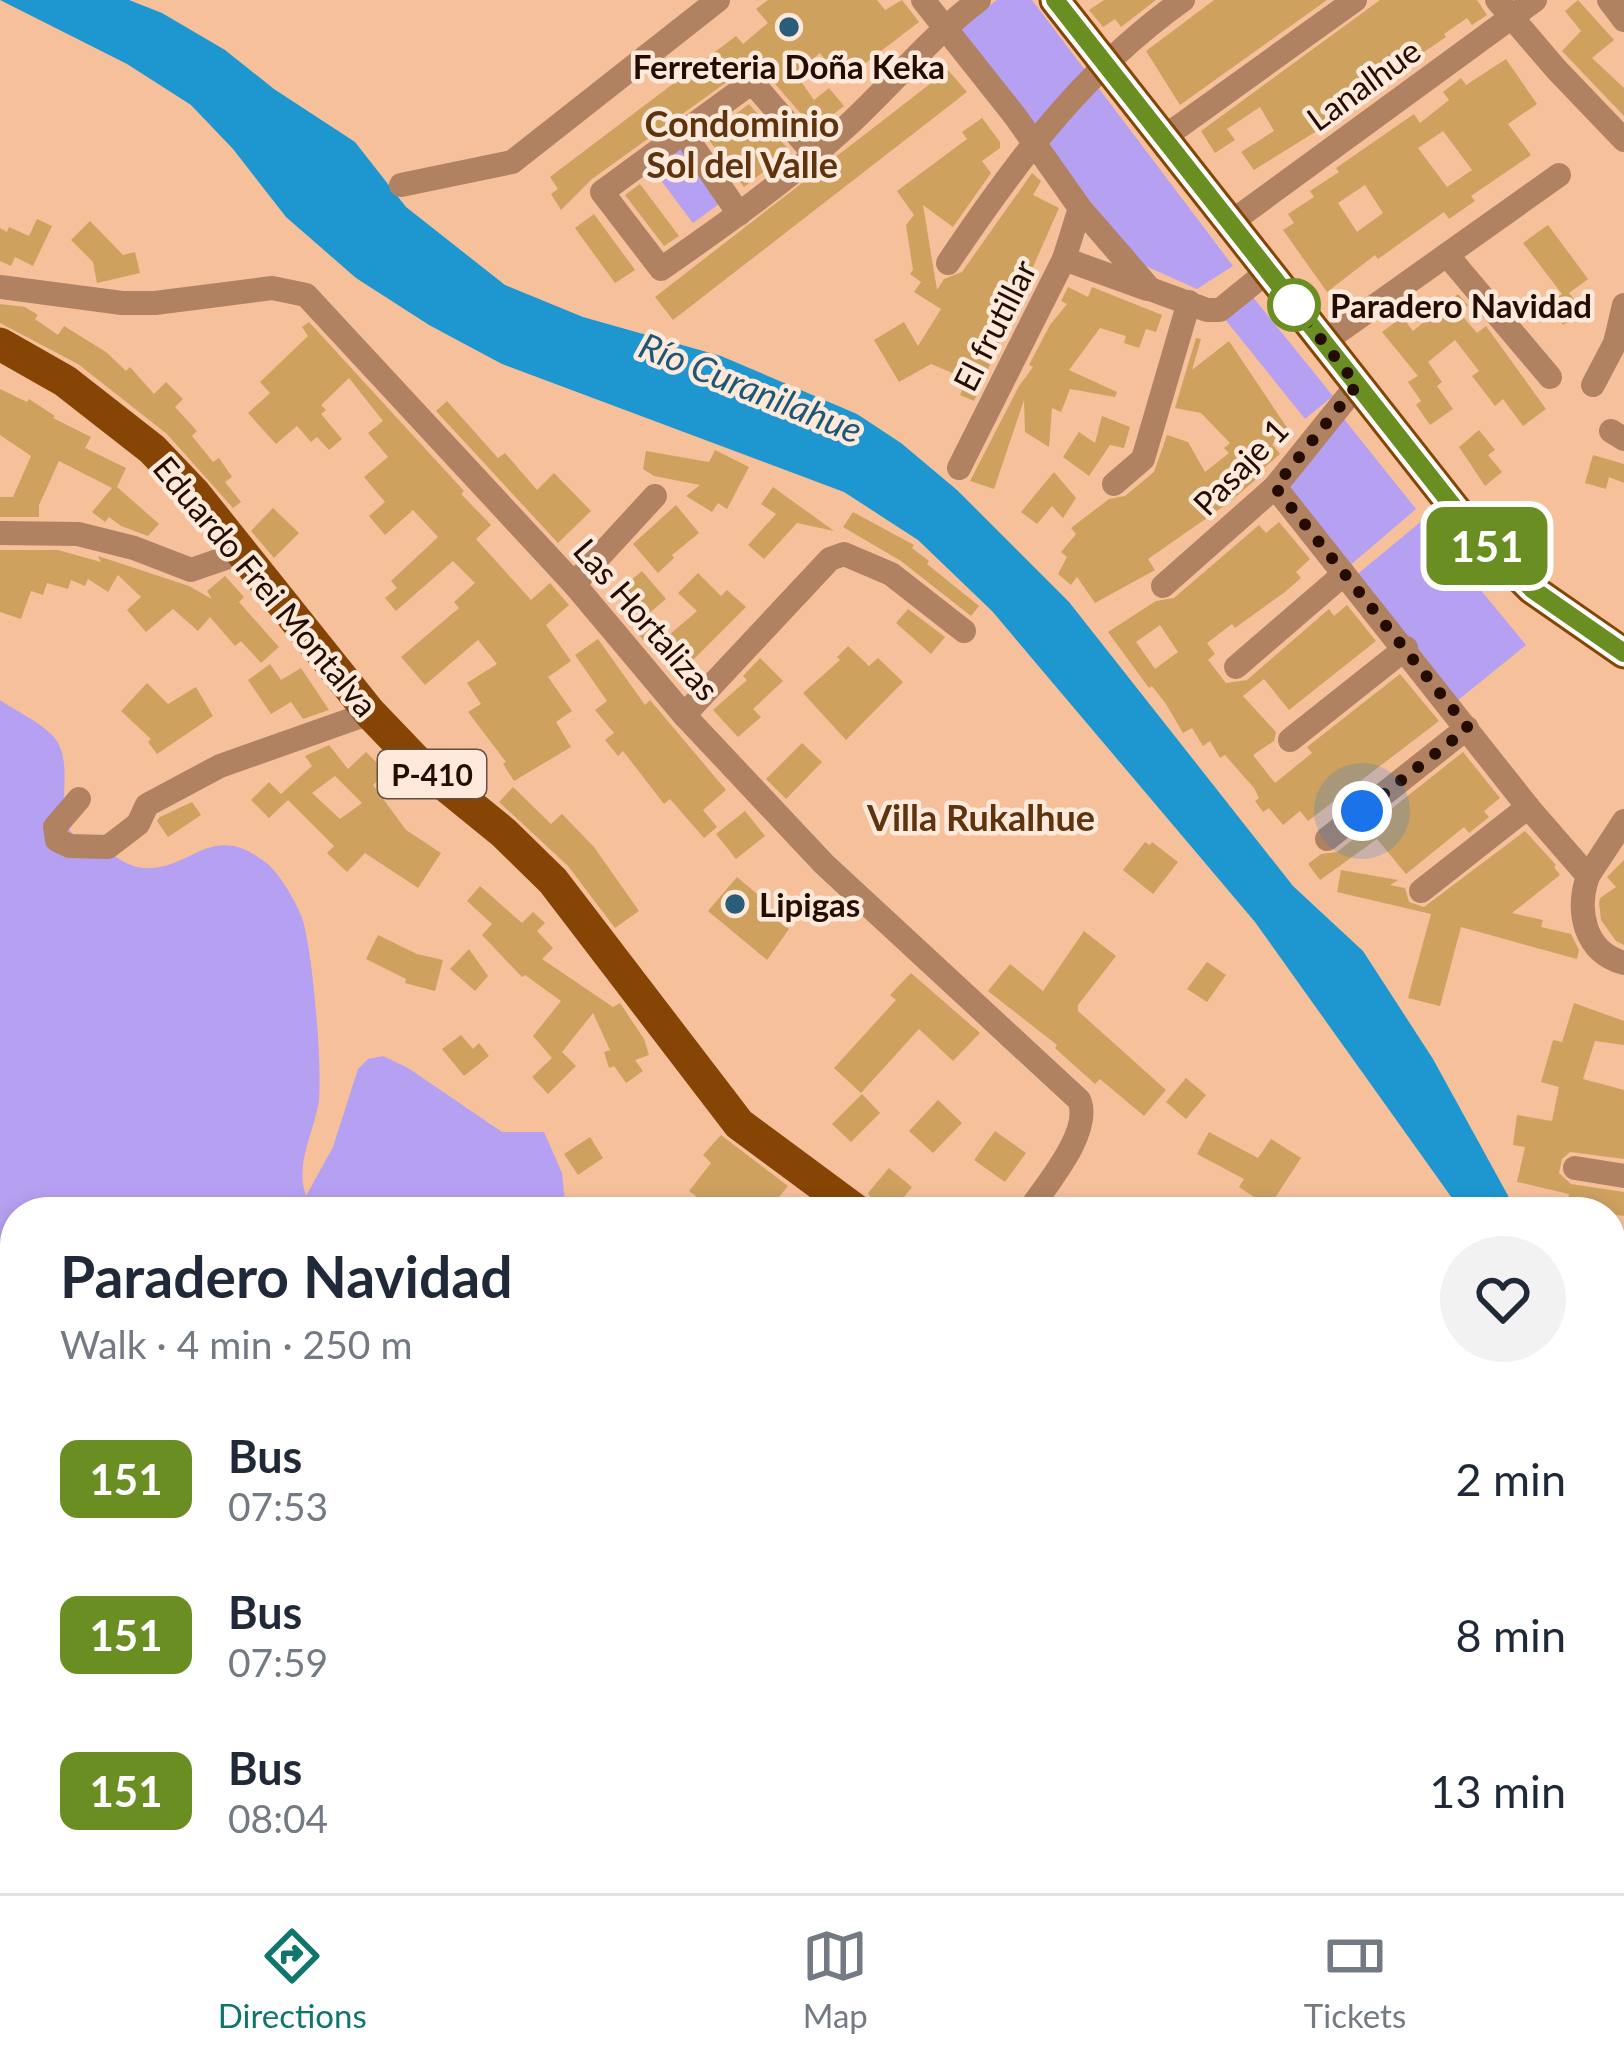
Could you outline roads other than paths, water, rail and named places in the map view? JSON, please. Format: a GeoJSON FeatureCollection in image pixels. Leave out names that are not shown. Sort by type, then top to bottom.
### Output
{"type":"FeatureCollection","features":[{"type":"Feature","properties":{"kind":"main road"},"geometry":{"type":"LineString","coordinates":[[1055,0],[1439,490],[1507,567],[1558,610],[1624,653]]}},
{"type":"Feature","properties":{"kind":"main road","name":"Eduardo Frei Montalva"},"geometry":{"type":"LineString","coordinates":[[0,344],[65,381],[152,449],[243,552],[370,712],[418,763],[504,833],[553,881],[739,1124],[838,1197]]}},
{"type":"Feature","properties":{"kind":"street"},"geometry":{"type":"LineString","coordinates":[[401,185],[512,162],[718,0]]}},
{"type":"Feature","properties":{"kind":"street"},"geometry":{"type":"LineString","coordinates":[[923,0],[1080,208],[1150,290]]}},
{"type":"Feature","properties":{"kind":"street"},"geometry":{"type":"LineString","coordinates":[[814,154],[752,82],[602,192],[661,269],[814,154],[945,25],[979,0]]}},
{"type":"Feature","properties":{"kind":"street"},"geometry":{"type":"LineString","coordinates":[[948,263],[1031,143],[1131,37],[1183,0]]}},
{"type":"Feature","properties":{"kind":"street"},"geometry":{"type":"LineString","coordinates":[[1163,137],[1355,0]]}},
{"type":"Feature","properties":{"kind":"street","name":"Lanalhue"},"geometry":{"type":"LineString","coordinates":[[1230,223],[1504,8],[1535,0]]}},
{"type":"Feature","properties":{"kind":"street"},"geometry":{"type":"LineString","coordinates":[[1609,0],[1624,20]]}},
{"type":"Feature","properties":{"kind":"street"},"geometry":{"type":"LineString","coordinates":[[1504,8],[1624,140]]}},
{"type":"Feature","properties":{"kind":"street"},"geometry":{"type":"LineString","coordinates":[[683,132],[739,214]]}},
{"type":"Feature","properties":{"kind":"street"},"geometry":{"type":"LineString","coordinates":[[1324,342],[1558,176]]}},
{"type":"Feature","properties":{"kind":"street","name":"El frutillar"},"geometry":{"type":"LineString","coordinates":[[959,468],[1064,259],[1080,208]]}},
{"type":"Feature","properties":{"kind":"street"},"geometry":{"type":"LineString","coordinates":[[1447,255],[1550,377]]}},
{"type":"Feature","properties":{"kind":"street"},"geometry":{"type":"LineString","coordinates":[[1064,259],[1207,310],[1220,310],[1268,272]]}},
{"type":"Feature","properties":{"kind":"street","name":"Las Hortalizas"},"geometry":{"type":"LineString","coordinates":[[0,286],[122,303],[272,288],[306,295],[574,584],[684,715],[824,865],[1079,1100],[1085,1115],[1079,1133],[1038,1197]]}},
{"type":"Feature","properties":{"kind":"street"},"geometry":{"type":"LineString","coordinates":[[1114,484],[1143,459],[1189,302]]}},
{"type":"Feature","properties":{"kind":"street"},"geometry":{"type":"LineString","coordinates":[[1593,385],[1620,345],[1624,305]]}},
{"type":"Feature","properties":{"kind":"street","name":"Pasaje 1"},"geometry":{"type":"LineString","coordinates":[[1163,586],[1275,487],[1357,385]]}},
{"type":"Feature","properties":{"kind":"street"},"geometry":{"type":"LineString","coordinates":[[1275,487],[1582,869]]}},
{"type":"Feature","properties":{"kind":"street"},"geometry":{"type":"LineString","coordinates":[[574,584],[655,496]]}},
{"type":"Feature","properties":{"kind":"street"},"geometry":{"type":"LineString","coordinates":[[0,532],[78,534],[134,548],[191,570],[243,552]]}},
{"type":"Feature","properties":{"kind":"street"},"geometry":{"type":"LineString","coordinates":[[684,715],[830,559],[844,554],[892,574],[964,631]]}},
{"type":"Feature","properties":{"kind":"street"},"geometry":{"type":"LineString","coordinates":[[1236,667],[1344,574]]}},
{"type":"Feature","properties":{"kind":"street"},"geometry":{"type":"LineString","coordinates":[[1289,740],[1406,648]]}},
{"type":"Feature","properties":{"kind":"street"},"geometry":{"type":"LineString","coordinates":[[79,799],[55,827],[57,840],[70,846],[108,847],[138,824],[147,805],[220,766],[370,712]]}},
{"type":"Feature","properties":{"kind":"street"},"geometry":{"type":"LineString","coordinates":[[1328,839],[1468,728]]}},
{"type":"Feature","properties":{"kind":"street"},"geometry":{"type":"LineString","coordinates":[[1421,891],[1528,807]]}},
{"type":"Feature","properties":{"kind":"street"},"geometry":{"type":"LineString","coordinates":[[1622,828],[1582,869],[1580,915],[1597,947],[1624,963]]}},
{"type":"Feature","properties":{"kind":"street"},"geometry":{"type":"LineString","coordinates":[[1575,1168],[1624,1176]]}},
{"type":"Feature","properties":{"kind":"water","name":"Río Curanilahue"},"geometry":{"type":"Polygon","coordinates":[[[0,0],[129,0],[162,13],[225,50],[355,142],[406,207],[505,285],[583,317],[721,356],[857,414],[901,443],[957,490],[1069,602],[1293,886],[1363,951],[1433,1059],[1509,1197],[1451,1197],[1255,922],[992,611],[918,540],[844,492],[502,364],[429,325],[356,278],[286,217],[191,105],[127,64],[0,0]]]}},
{"type":"Feature","properties":{"kind":"place","name":"Ferreteria Doña Keka"},"geometry":{"type":"Point","coordinates":[789,27]}},
{"type":"Feature","properties":{"kind":"place","name":"Paradero Navidad"},"geometry":{"type":"Point","coordinates":[1294,305]}},
{"type":"Feature","properties":{"kind":"place","name":"Lipigas"},"geometry":{"type":"Point","coordinates":[735,904]}},
{"type":"Feature","properties":{"kind":"district","name":"Condominio Sol del Valle"},"geometry":{"type":"Point","coordinates":[742,144]}},
{"type":"Feature","properties":{"kind":"district","name":"Villa Rukalhue"},"geometry":{"type":"Point","coordinates":[981,817]}}]}
